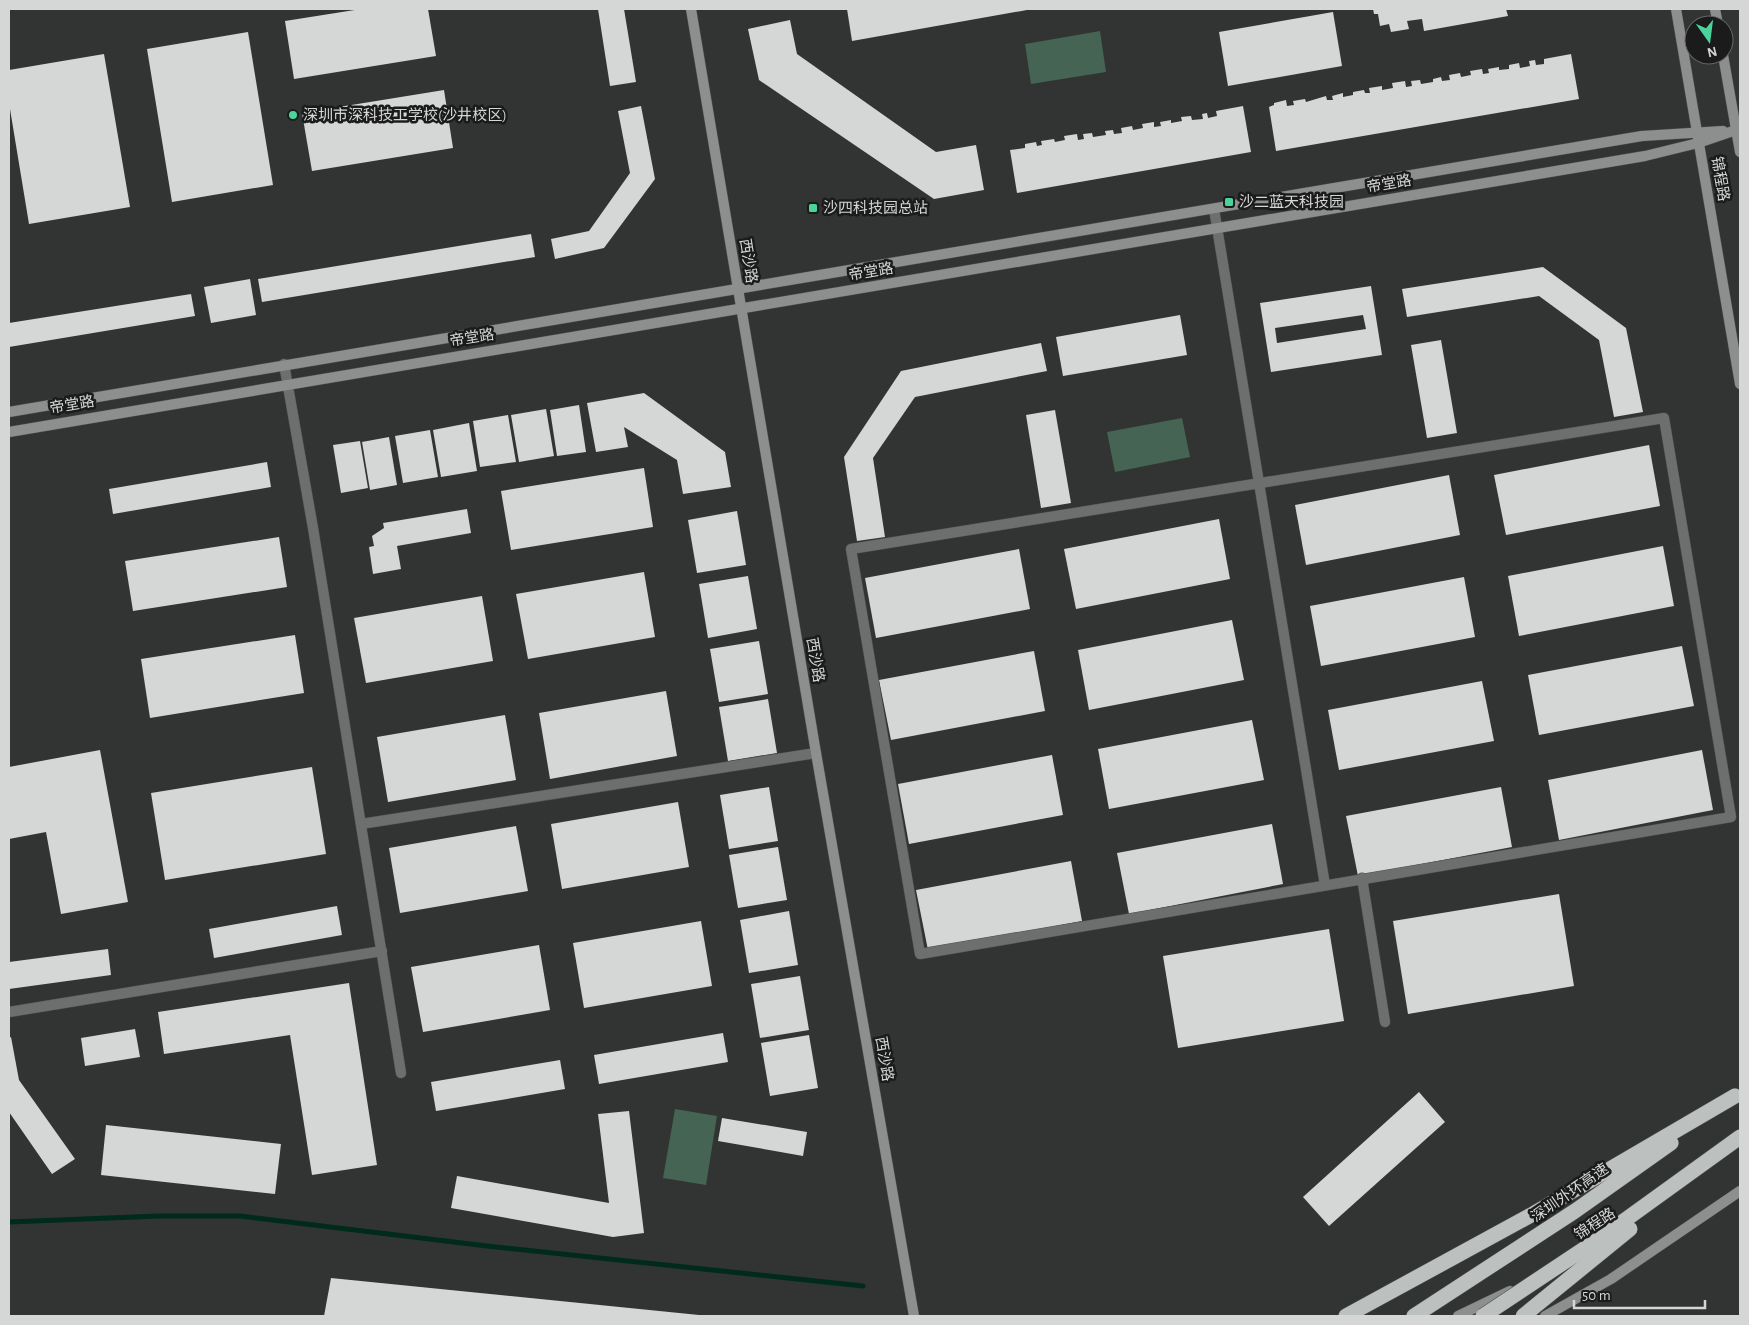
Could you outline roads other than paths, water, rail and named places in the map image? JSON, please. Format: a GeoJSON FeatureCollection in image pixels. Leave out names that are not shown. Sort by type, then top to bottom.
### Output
{"type":"FeatureCollection","features":[{"type":"Feature","properties":{"kind":"highway"},"geometry":{"type":"LineString","coordinates":[[1346,1316],[1533,1214],[1738,1094]]}},
{"type":"Feature","properties":{"kind":"highway","name":"深圳外环高速"},"geometry":{"type":"LineString","coordinates":[[1414,1316],[1575,1211],[1656,1155],[1738,1094]]}},
{"type":"Feature","properties":{"kind":"highway"},"geometry":{"type":"LineString","coordinates":[[1483,1316],[1596,1241],[1740,1138]]}},
{"type":"Feature","properties":{"kind":"highway"},"geometry":{"type":"LineString","coordinates":[[1523,1316],[1740,1138]]}},
{"type":"Feature","properties":{"kind":"street","name":"西沙路"},"geometry":{"type":"LineString","coordinates":[[691,9],[816,753],[914,1316]]}},
{"type":"Feature","properties":{"kind":"street","name":"锦程路"},"geometry":{"type":"LineString","coordinates":[[1676,9],[1740,384]]}},
{"type":"Feature","properties":{"kind":"street","name":"锦程路"},"geometry":{"type":"LineString","coordinates":[[1726,65],[1738,130],[1740,152]]}},
{"type":"Feature","properties":{"kind":"street","name":"帝堂路"},"geometry":{"type":"LineString","coordinates":[[9,412],[284,364],[926,258],[1633,138],[1738,130]]}},
{"type":"Feature","properties":{"kind":"street","name":"帝堂路"},"geometry":{"type":"LineString","coordinates":[[9,432],[1645,156],[1698,143],[1738,130]]}},
{"type":"Feature","properties":{"kind":"street"},"geometry":{"type":"LineString","coordinates":[[1214,209],[1324,885]]}},
{"type":"Feature","properties":{"kind":"street"},"geometry":{"type":"LineString","coordinates":[[284,364],[401,1073]]}},
{"type":"Feature","properties":{"kind":"street"},"geometry":{"type":"LineString","coordinates":[[1664,418],[1731,817],[920,954],[851,549],[1259,484],[1664,418]]}},
{"type":"Feature","properties":{"kind":"street"},"geometry":{"type":"LineString","coordinates":[[361,824],[816,753]]}},
{"type":"Feature","properties":{"kind":"street"},"geometry":{"type":"LineString","coordinates":[[1362,878],[1386,1022]]}},
{"type":"Feature","properties":{"kind":"street"},"geometry":{"type":"LineString","coordinates":[[9,1012],[382,951]]}},
{"type":"Feature","properties":{"kind":"street","name":"锦程路"},"geometry":{"type":"LineString","coordinates":[[1458,1316],[1518,1287],[1590,1246],[1740,1144]]}},
{"type":"Feature","properties":{"kind":"street"},"geometry":{"type":"LineString","coordinates":[[1545,1316],[1611,1279],[1740,1191]]}},
{"type":"Feature","properties":{"kind":"waterway"},"geometry":{"type":"LineString","coordinates":[[9,1222],[159,1216],[240,1216],[487,1246],[863,1286]]}},
{"type":"Feature","properties":{"kind":"place","name":"深圳市深科技工学校(沙井校区)"},"geometry":{"type":"Point","coordinates":[293,115]}},
{"type":"Feature","properties":{"kind":"place","name":"沙二蓝天科技园"},"geometry":{"type":"Point","coordinates":[1229,202]}},
{"type":"Feature","properties":{"kind":"place","name":"沙四科技园总站"},"geometry":{"type":"Point","coordinates":[813,208]}}]}
